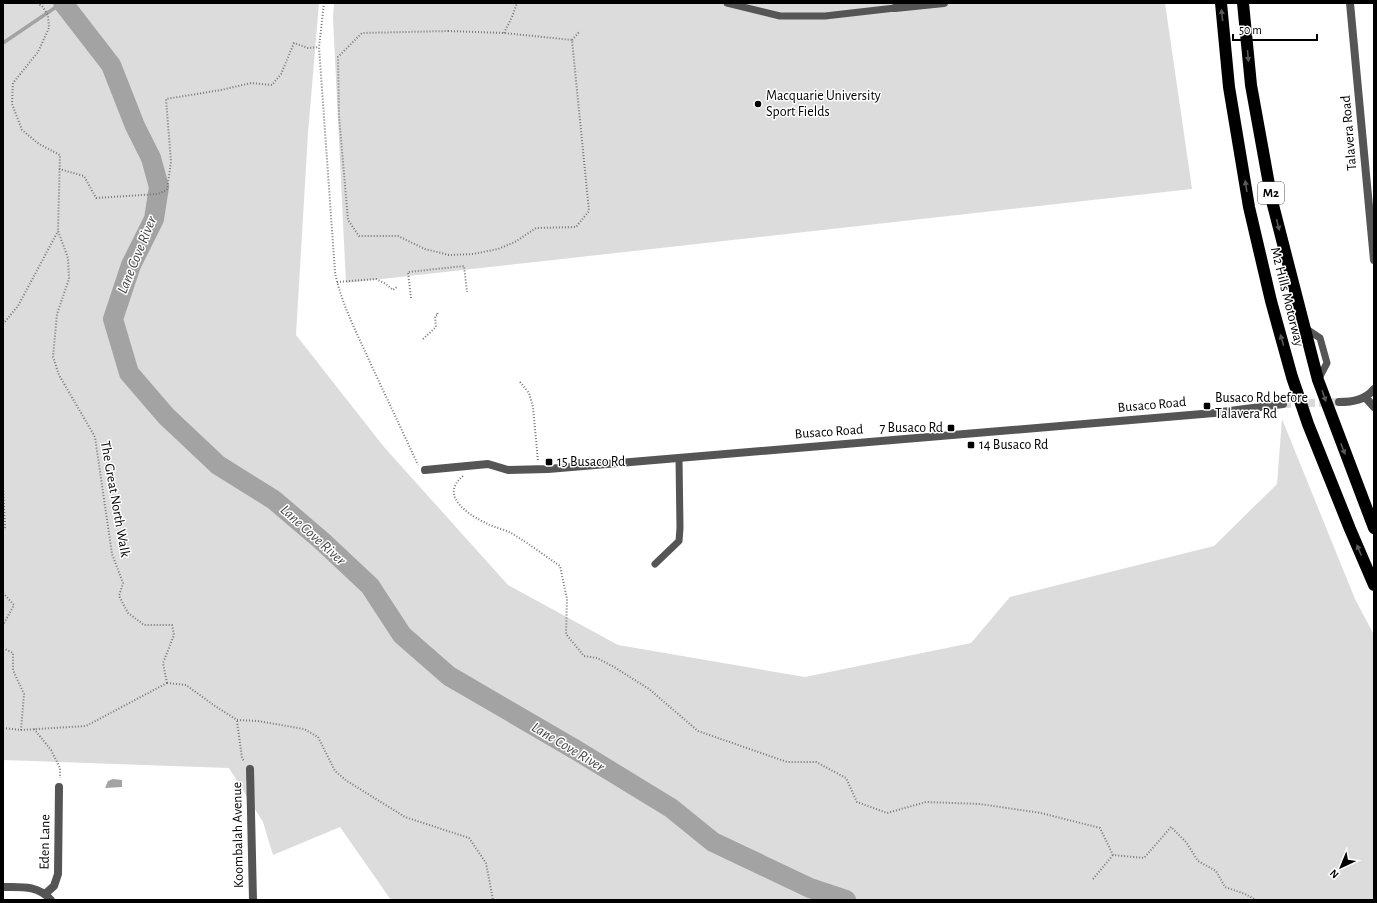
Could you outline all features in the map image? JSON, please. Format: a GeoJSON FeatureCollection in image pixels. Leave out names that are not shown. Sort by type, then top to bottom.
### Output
{"type":"FeatureCollection","features":[{"type":"Feature","properties":{"kind":"highway","name":"M2 Hills Motorway"},"geometry":{"type":"LineString","coordinates":[[1221,3],[1229,87],[1249,207],[1271,301],[1292,377],[1308,424],[1374,585]]}},
{"type":"Feature","properties":{"kind":"highway","name":"M2 Hills Motorway"},"geometry":{"type":"LineString","coordinates":[[1243,3],[1251,85],[1272,201],[1318,380],[1374,528]]}},
{"type":"Feature","properties":{"kind":"street"},"geometry":{"type":"LineString","coordinates":[[895,8],[944,3]]}},
{"type":"Feature","properties":{"kind":"street","name":"Talavera Road"},"geometry":{"type":"LineString","coordinates":[[1350,3],[1374,260]]}},
{"type":"Feature","properties":{"kind":"street"},"geometry":{"type":"LineString","coordinates":[[1339,402],[1352,402],[1365,397],[1374,389]]}},
{"type":"Feature","properties":{"kind":"street"},"geometry":{"type":"LineString","coordinates":[[1365,397],[1374,407]]}},
{"type":"Feature","properties":{"kind":"street","name":"Busaco Road"},"geometry":{"type":"LineString","coordinates":[[425,470],[488,464],[508,470],[548,469],[828,444],[961,435],[1220,413],[1283,404]]}},
{"type":"Feature","properties":{"kind":"street","name":"Koombalah Avenue"},"geometry":{"type":"LineString","coordinates":[[250,768],[253,900]]}},
{"type":"Feature","properties":{"kind":"street","name":"Eden Lane"},"geometry":{"type":"LineString","coordinates":[[48,897],[58,874],[59,787]]}},
{"type":"Feature","properties":{"kind":"street"},"geometry":{"type":"LineString","coordinates":[[3,888],[31,888],[48,897]]}},
{"type":"Feature","properties":{"kind":"lane"},"geometry":{"type":"LineString","coordinates":[[727,3],[780,16],[825,16],[895,8]]}},
{"type":"Feature","properties":{"kind":"lane"},"geometry":{"type":"LineString","coordinates":[[654,564],[679,541],[679,458]]}},
{"type":"Feature","properties":{"kind":"path","name":"The Great North Walk"},"geometry":{"type":"LineString","coordinates":[[37,3],[42,6],[48,15],[49,28],[38,52],[13,83],[12,104],[22,130],[40,144],[60,154],[58,231],[68,258],[68,279],[57,314],[53,357],[59,375],[94,437],[112,554],[123,583],[119,596],[128,613],[144,625],[172,625],[174,635],[163,664],[167,683]]}},
{"type":"Feature","properties":{"kind":"path"},"geometry":{"type":"LineString","coordinates":[[324,3],[319,47],[335,272],[338,290],[350,320],[419,467],[425,470]]}},
{"type":"Feature","properties":{"kind":"path"},"geometry":{"type":"LineString","coordinates":[[504,33],[517,3]]}},
{"type":"Feature","properties":{"kind":"path"},"geometry":{"type":"LineString","coordinates":[[572,40],[504,33],[448,31],[362,33],[338,57],[339,116],[348,220],[359,236],[398,236],[425,249],[449,255],[473,254],[498,249],[515,242],[536,228],[576,227],[589,211],[572,40],[580,31]]}},
{"type":"Feature","properties":{"kind":"path"},"geometry":{"type":"LineString","coordinates":[[59,169],[84,176],[96,198],[158,194],[167,190],[171,162],[166,99],[221,90],[251,83],[272,85],[281,74],[294,43],[308,48],[319,47]]}},
{"type":"Feature","properties":{"kind":"path"},"geometry":{"type":"LineString","coordinates":[[3,324],[18,306],[58,231]]}},
{"type":"Feature","properties":{"kind":"path"},"geometry":{"type":"LineString","coordinates":[[411,298],[408,272],[464,266],[467,292]]}},
{"type":"Feature","properties":{"kind":"path"},"geometry":{"type":"LineString","coordinates":[[337,282],[376,279],[386,284],[393,290],[397,287]]}},
{"type":"Feature","properties":{"kind":"path"},"geometry":{"type":"LineString","coordinates":[[423,339],[436,327],[435,316],[438,315],[437,312]]}},
{"type":"Feature","properties":{"kind":"path"},"geometry":{"type":"LineString","coordinates":[[520,382],[529,393],[533,408],[538,461]]}},
{"type":"Feature","properties":{"kind":"path"},"geometry":{"type":"LineString","coordinates":[[468,474],[457,481],[454,486],[456,500],[462,507],[489,525],[506,530],[527,542],[560,566],[567,599],[566,634],[584,656],[597,658],[649,689],[698,731],[787,762],[816,762],[846,778],[857,802],[887,813],[926,802],[980,804],[1041,812],[1100,828],[1113,855]]}},
{"type":"Feature","properties":{"kind":"path"},"geometry":{"type":"LineString","coordinates":[[3,485],[5,527],[3,529]]}},
{"type":"Feature","properties":{"kind":"path"},"geometry":{"type":"LineString","coordinates":[[3,593],[14,606],[3,625]]}},
{"type":"Feature","properties":{"kind":"path"},"geometry":{"type":"LineString","coordinates":[[3,648],[13,653],[14,670],[24,694],[21,730]]}},
{"type":"Feature","properties":{"kind":"path"},"geometry":{"type":"LineString","coordinates":[[3,728],[34,730],[86,726],[167,683],[186,685],[237,720],[258,721],[304,729],[318,737],[335,771],[347,781],[405,817],[469,838],[486,863],[493,900]]}},
{"type":"Feature","properties":{"kind":"path"},"geometry":{"type":"LineString","coordinates":[[237,720],[242,758],[250,768]]}},
{"type":"Feature","properties":{"kind":"path"},"geometry":{"type":"LineString","coordinates":[[34,730],[51,750],[60,768],[59,787]]}},
{"type":"Feature","properties":{"kind":"path"},"geometry":{"type":"LineString","coordinates":[[1113,855],[1144,858],[1171,826],[1186,842],[1198,861],[1216,870],[1225,887],[1245,894],[1256,900]]}},
{"type":"Feature","properties":{"kind":"path"},"geometry":{"type":"LineString","coordinates":[[1093,879],[1113,855]]}},
{"type":"Feature","properties":{"kind":"shaded area"},"geometry":{"type":"Polygon","coordinates":[[[3,3],[319,3],[308,133],[296,335],[384,447],[508,585],[618,645],[805,677],[971,643],[1010,597],[1214,546],[1277,484],[1282,419],[1355,599],[1374,635],[1374,900],[391,900],[340,827],[273,855],[263,822],[229,768],[3,760],[3,3]]]}},
{"type":"Feature","properties":{"kind":"shaded area","name":"Macquarie University Sport Fields"},"geometry":{"type":"Polygon","coordinates":[[[334,3],[1165,3],[1192,189],[346,283],[333,18],[334,3]]]}},
{"type":"Feature","properties":{"kind":"shaded area"},"geometry":{"type":"Polygon","coordinates":[[[113,779],[122,780],[122,787],[105,788],[108,781],[113,779]]]}},
{"type":"Feature","properties":{"kind":"waterway"},"geometry":{"type":"LineString","coordinates":[[3,43],[62,3]]}},
{"type":"Feature","properties":{"kind":"waterway","name":"Lane Cove River"},"geometry":{"type":"LineString","coordinates":[[63,3],[111,65],[135,126],[151,158],[159,187],[154,219],[131,265],[113,319],[129,373],[166,416],[218,465],[274,500],[322,541],[370,586],[402,635],[449,676],[576,750],[671,808],[713,842],[810,888],[846,900]]}},
{"type":"Feature","properties":{"kind":"tunnel"},"geometry":{"type":"LineString","coordinates":[[1283,404],[1339,402]]}},
{"type":"Feature","properties":{"kind":"place","name":"Macquarie University Sport Fields"},"geometry":{"type":"Point","coordinates":[758,104]}},
{"type":"Feature","properties":{"kind":"place","name":"Busaco Rd before Talavera Rd"},"geometry":{"type":"Point","coordinates":[1207,406]}},
{"type":"Feature","properties":{"kind":"place","name":"7 Busaco Rd"},"geometry":{"type":"Point","coordinates":[951,428]}},
{"type":"Feature","properties":{"kind":"place","name":"14 Busaco Rd"},"geometry":{"type":"Point","coordinates":[971,445]}},
{"type":"Feature","properties":{"kind":"place","name":"15 Busaco Rd"},"geometry":{"type":"Point","coordinates":[549,462]}}]}
